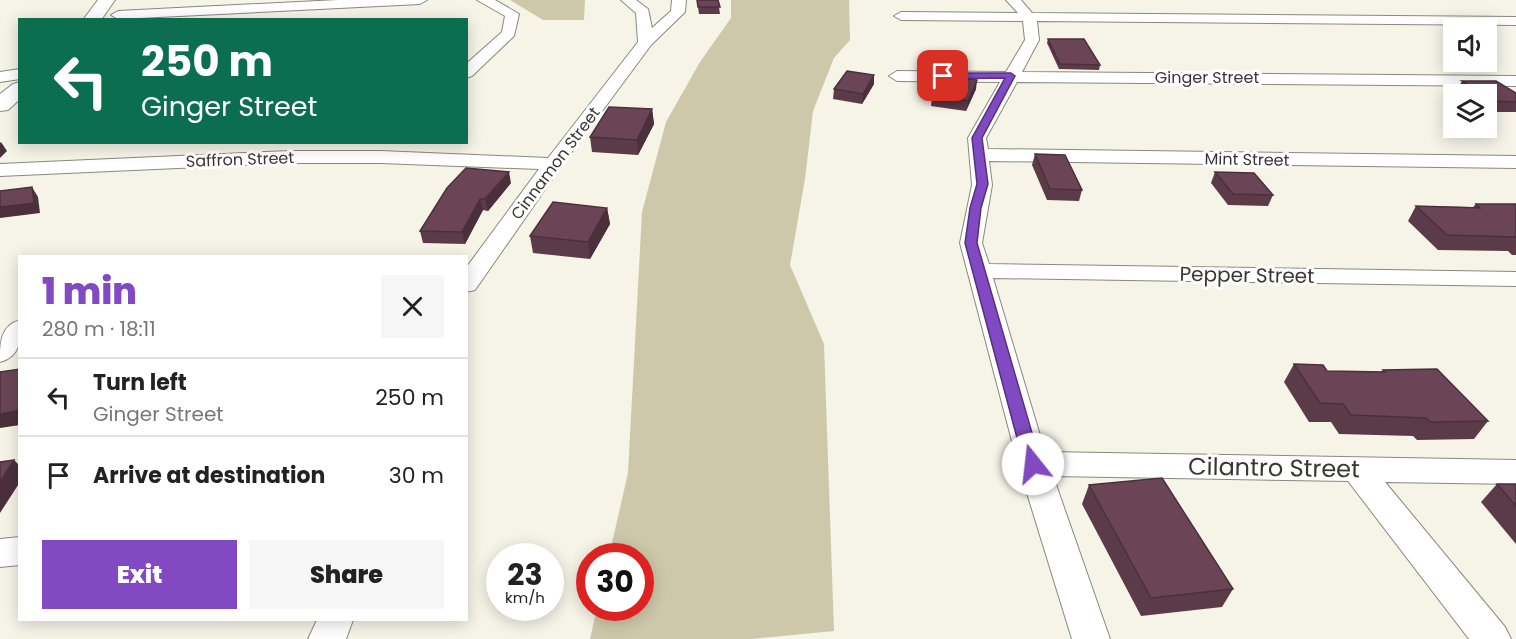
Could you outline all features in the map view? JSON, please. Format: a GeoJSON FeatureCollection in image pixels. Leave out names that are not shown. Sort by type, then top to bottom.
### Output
{"type":"FeatureCollection","features":[{"type":"Feature","properties":{"kind":"street"},"geometry":{"type":"LineString","coordinates":[[93,18],[107,0]]}},
{"type":"Feature","properties":{"kind":"street"},"geometry":{"type":"LineString","coordinates":[[115,17],[128,0]]}},
{"type":"Feature","properties":{"kind":"street"},"geometry":{"type":"LineString","coordinates":[[115,17],[420,0]]}},
{"type":"Feature","properties":{"kind":"street"},"geometry":{"type":"LineString","coordinates":[[468,71],[509,33],[512,14],[484,0]]}},
{"type":"Feature","properties":{"kind":"street"},"geometry":{"type":"LineString","coordinates":[[628,0],[642,12],[646,42]]}},
{"type":"Feature","properties":{"kind":"street","name":"Cinnamon Street"},"geometry":{"type":"LineString","coordinates":[[468,280],[646,42],[678,12],[679,0]]}},
{"type":"Feature","properties":{"kind":"street"},"geometry":{"type":"LineString","coordinates":[[1012,0],[1029,19],[1034,32],[1032,40],[977,138],[982,184],[971,243],[1033,464],[1091,639]]}},
{"type":"Feature","properties":{"kind":"street"},"geometry":{"type":"LineString","coordinates":[[902,16],[1029,19],[1516,21]]}},
{"type":"Feature","properties":{"kind":"street"},"geometry":{"type":"LineString","coordinates":[[468,54],[488,52]]}},
{"type":"Feature","properties":{"kind":"street"},"geometry":{"type":"LineString","coordinates":[[0,77],[18,74]]}},
{"type":"Feature","properties":{"kind":"street","name":"Ginger Street"},"geometry":{"type":"LineString","coordinates":[[897,76],[1516,81]]}},
{"type":"Feature","properties":{"kind":"street"},"geometry":{"type":"LineString","coordinates":[[0,105],[18,90]]}},
{"type":"Feature","properties":{"kind":"street"},"geometry":{"type":"LineString","coordinates":[[381,157],[394,144]]}},
{"type":"Feature","properties":{"kind":"street","name":"Mint Street"},"geometry":{"type":"LineString","coordinates":[[978,155],[1516,162]]}},
{"type":"Feature","properties":{"kind":"street","name":"Saffron Street"},"geometry":{"type":"LineString","coordinates":[[0,170],[290,157],[381,157],[553,164]]}},
{"type":"Feature","properties":{"kind":"street","name":"Pepper Street"},"geometry":{"type":"LineString","coordinates":[[978,271],[1516,279]]}},
{"type":"Feature","properties":{"kind":"street"},"geometry":{"type":"LineString","coordinates":[[0,353],[18,330]]}},
{"type":"Feature","properties":{"kind":"street","name":"Cilantro Street"},"geometry":{"type":"LineString","coordinates":[[1033,464],[1516,472]]}},
{"type":"Feature","properties":{"kind":"street"},"geometry":{"type":"LineString","coordinates":[[1356,469],[1492,639]]}},
{"type":"Feature","properties":{"kind":"street"},"geometry":{"type":"LineString","coordinates":[[0,553],[18,551]]}},
{"type":"Feature","properties":{"kind":"street"},"geometry":{"type":"LineString","coordinates":[[327,639],[335,621]]}},
{"type":"Feature","properties":{"kind":"shaded area"},"geometry":{"type":"Polygon","coordinates":[[[510,0],[585,0],[584,20],[543,20],[510,0]]]}},
{"type":"Feature","properties":{"kind":"shaded area"},"geometry":{"type":"Polygon","coordinates":[[[731,0],[849,0],[850,40],[834,58],[813,111],[805,179],[790,265],[824,344],[834,631],[752,639],[590,639],[594,621],[654,621],[654,543],[612,543],[628,473],[642,212],[666,122],[700,62],[731,18],[731,0]]]}},
{"type":"Feature","properties":{"kind":"building"},"geometry":{"type":"Polygon","coordinates":[[[697,0],[718,0],[720,7],[698,7],[697,0]]]}},
{"type":"Feature","properties":{"kind":"building"},"geometry":{"type":"Polygon","coordinates":[[[1048,39],[1084,39],[1100,65],[1060,64],[1048,39]]]}},
{"type":"Feature","properties":{"kind":"building"},"geometry":{"type":"Polygon","coordinates":[[[847,71],[874,75],[863,94],[834,89],[847,71]]]}},
{"type":"Feature","properties":{"kind":"building"},"geometry":{"type":"Polygon","coordinates":[[[943,75],[977,80],[968,101],[932,96],[943,75]]]}},
{"type":"Feature","properties":{"kind":"building"},"geometry":{"type":"Polygon","coordinates":[[[1462,81],[1496,81],[1516,93],[1516,102],[1497,101],[1497,84],[1467,84],[1462,81]]]}},
{"type":"Feature","properties":{"kind":"building"},"geometry":{"type":"Polygon","coordinates":[[[609,107],[652,109],[637,140],[590,137],[609,107]]]}},
{"type":"Feature","properties":{"kind":"building"},"geometry":{"type":"Polygon","coordinates":[[[1035,154],[1065,155],[1082,190],[1050,189],[1035,154]]]}},
{"type":"Feature","properties":{"kind":"building"},"geometry":{"type":"Polygon","coordinates":[[[466,168],[509,172],[485,199],[480,199],[462,232],[420,231],[447,188],[466,168]]]}},
{"type":"Feature","properties":{"kind":"building"},"geometry":{"type":"Polygon","coordinates":[[[1215,172],[1254,173],[1273,195],[1233,194],[1215,172]]]}},
{"type":"Feature","properties":{"kind":"building"},"geometry":{"type":"Polygon","coordinates":[[[32,187],[34,203],[0,207],[0,191],[32,187]]]}},
{"type":"Feature","properties":{"kind":"building"},"geometry":{"type":"Polygon","coordinates":[[[553,202],[607,208],[588,242],[530,236],[553,202]]]}},
{"type":"Feature","properties":{"kind":"building"},"geometry":{"type":"Polygon","coordinates":[[[1476,204],[1516,204],[1516,237],[1447,235],[1416,206],[1480,208],[1476,204]]]}},
{"type":"Feature","properties":{"kind":"building"},"geometry":{"type":"Polygon","coordinates":[[[1294,364],[1323,365],[1327,371],[1385,372],[1383,370],[1437,369],[1488,421],[1430,422],[1426,418],[1351,415],[1343,404],[1320,403],[1294,364]]]}},
{"type":"Feature","properties":{"kind":"building"},"geometry":{"type":"Polygon","coordinates":[[[18,369],[17,411],[0,414],[0,372],[18,369]]]}},
{"type":"Feature","properties":{"kind":"building"},"geometry":{"type":"Polygon","coordinates":[[[14,460],[0,482],[0,462],[14,460]]]}},
{"type":"Feature","properties":{"kind":"building"},"geometry":{"type":"Polygon","coordinates":[[[1162,478],[1233,589],[1151,598],[1089,485],[1162,478]]]}},
{"type":"Feature","properties":{"kind":"building"},"geometry":{"type":"Polygon","coordinates":[[[1497,484],[1516,484],[1516,506],[1497,484]]]}},
{"type":"Feature","properties":{"kind":"route"},"geometry":{"type":"LineString","coordinates":[[943,76],[1011,76],[977,138],[982,184],[971,243],[1033,464]]}}]}
